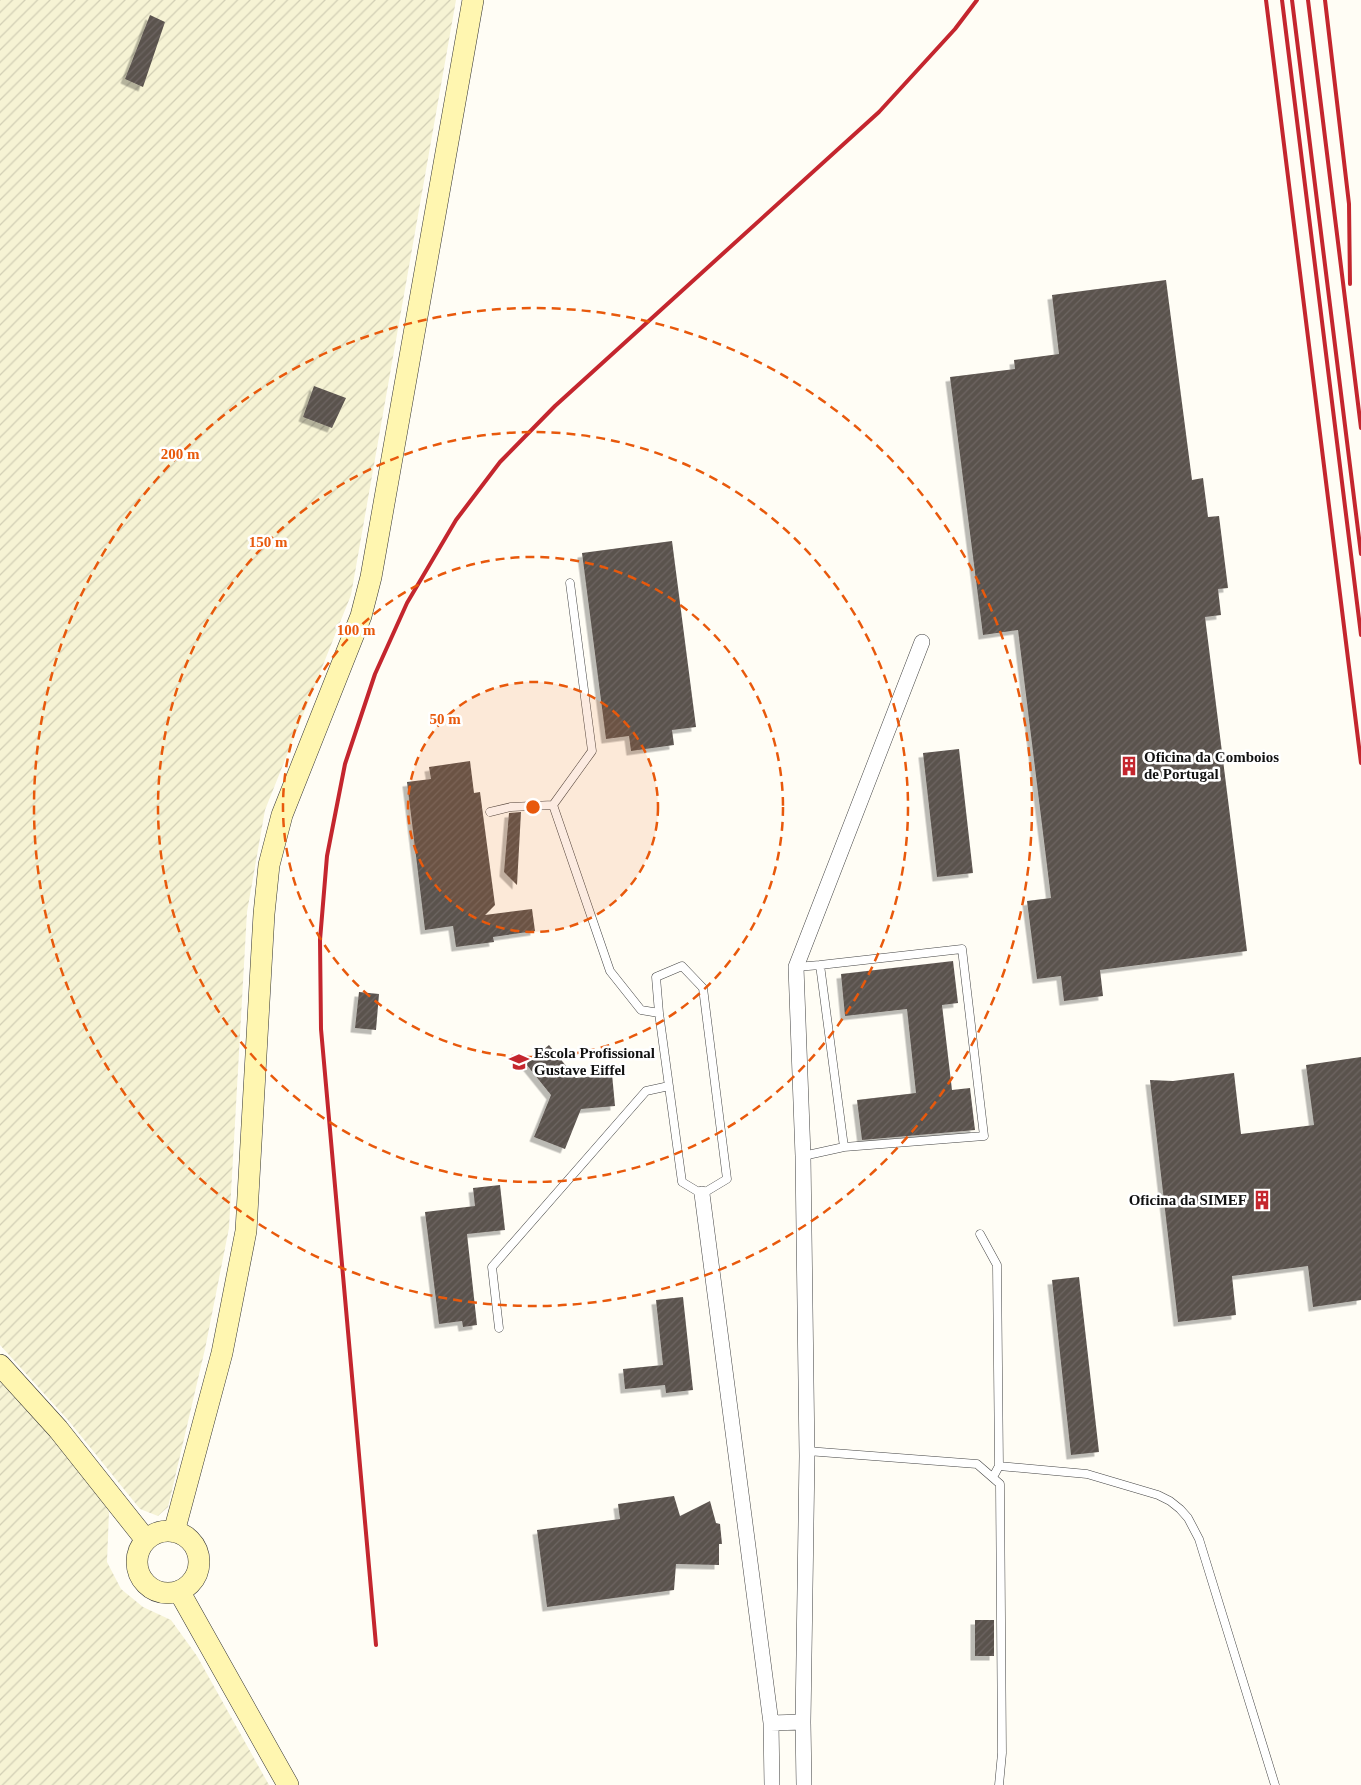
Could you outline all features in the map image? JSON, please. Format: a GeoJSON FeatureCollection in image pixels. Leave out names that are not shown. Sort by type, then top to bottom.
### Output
{"type":"FeatureCollection","features":[{"type":"Feature","properties":{"kind":"street"},"geometry":{"type":"LineString","coordinates":[[174,1532],[222,1353],[246,1231],[263,924],[269,865],[282,815],[361,616],[371,577],[472,0]]}},
{"type":"Feature","properties":{"kind":"street"},"geometry":{"type":"LineString","coordinates":[[804,1785],[803,1722],[807,1451],[803,1156],[796,967],[922,642]]}},
{"type":"Feature","properties":{"kind":"street"},"geometry":{"type":"LineString","coordinates":[[702,1194],[771,1723],[772,1785]]}},
{"type":"Feature","properties":{"kind":"street"},"geometry":{"type":"LineString","coordinates":[[0,1364],[58,1429],[146,1540]]}},
{"type":"Feature","properties":{"kind":"street"},"geometry":{"type":"LineString","coordinates":[[174,1532],[183,1535],[191,1541],[199,1560],[198,1570],[188,1586],[168,1594],[158,1592],[149,1587],[142,1579],[138,1570],[137,1559],[140,1549],[146,1540],[154,1534],[174,1532]]}},
{"type":"Feature","properties":{"kind":"street"},"geometry":{"type":"LineString","coordinates":[[179,1591],[288,1785]]}},
{"type":"Feature","properties":{"kind":"street"},"geometry":{"type":"LineString","coordinates":[[771,1723],[803,1722]]}},
{"type":"Feature","properties":{"kind":"lane"},"geometry":{"type":"LineString","coordinates":[[553,805],[592,751],[570,583]]}},
{"type":"Feature","properties":{"kind":"lane"},"geometry":{"type":"LineString","coordinates":[[490,812],[511,807],[553,805]]}},
{"type":"Feature","properties":{"kind":"lane"},"geometry":{"type":"LineString","coordinates":[[553,805],[610,971],[641,1010],[658,1013]]}},
{"type":"Feature","properties":{"kind":"lane"},"geometry":{"type":"LineString","coordinates":[[796,967],[962,949],[984,1136],[844,1147],[803,1156]]}},
{"type":"Feature","properties":{"kind":"lane"},"geometry":{"type":"LineString","coordinates":[[820,965],[844,1147]]}},
{"type":"Feature","properties":{"kind":"lane"},"geometry":{"type":"LineString","coordinates":[[682,966],[703,988],[727,1179],[702,1194],[682,1182],[669,1086],[658,1013],[656,977],[682,966]]}},
{"type":"Feature","properties":{"kind":"lane"},"geometry":{"type":"LineString","coordinates":[[500,1328],[492,1267],[646,1091],[669,1086]]}},
{"type":"Feature","properties":{"kind":"lane"},"geometry":{"type":"LineString","coordinates":[[980,1234],[998,1265],[999,1466],[992,1477]]}},
{"type":"Feature","properties":{"kind":"lane"},"geometry":{"type":"LineString","coordinates":[[807,1451],[977,1464],[1000,1484],[1002,1753],[1000,1785]]}},
{"type":"Feature","properties":{"kind":"lane"},"geometry":{"type":"LineString","coordinates":[[999,1466],[1087,1474],[1158,1495],[1180,1509],[1194,1528],[1201,1545],[1275,1785]]}},
{"type":"Feature","properties":{"kind":"shaded area"},"geometry":{"type":"Polygon","coordinates":[[[0,0],[456,0],[351,595],[265,810],[247,912],[229,1228],[205,1349],[168,1507],[158,1516],[140,1509],[68,1420],[0,1345],[0,0]]]}},
{"type":"Feature","properties":{"kind":"shaded area"},"geometry":{"type":"Polygon","coordinates":[[[0,1376],[80,1467],[109,1512],[107,1562],[121,1589],[143,1607],[171,1620],[197,1656],[269,1785],[0,1785],[0,1376]]]}},
{"type":"Feature","properties":{"kind":"building"},"geometry":{"type":"Polygon","coordinates":[[[150,15],[165,22],[143,87],[125,79],[150,15]]]}},
{"type":"Feature","properties":{"kind":"building","name":"Oficina da Comboios de Portugal"},"geometry":{"type":"Polygon","coordinates":[[[1166,280],[1192,480],[1203,478],[1208,517],[1219,516],[1228,588],[1218,589],[1221,615],[1205,617],[1247,951],[1100,970],[1103,996],[1064,1001],[1061,976],[1037,979],[1027,901],[1051,898],[1018,630],[983,635],[950,377],[1015,369],[1014,360],[1059,354],[1052,295],[1166,280]]]}},
{"type":"Feature","properties":{"kind":"building"},"geometry":{"type":"Polygon","coordinates":[[[314,386],[346,398],[332,428],[303,417],[314,386]]]}},
{"type":"Feature","properties":{"kind":"building"},"geometry":{"type":"Polygon","coordinates":[[[672,541],[696,727],[672,730],[674,745],[631,751],[629,736],[606,739],[582,553],[672,541]]]}},
{"type":"Feature","properties":{"kind":"building"},"geometry":{"type":"Polygon","coordinates":[[[959,749],[973,873],[937,877],[923,753],[959,749]]]}},
{"type":"Feature","properties":{"kind":"building"},"geometry":{"type":"Polygon","coordinates":[[[470,761],[474,793],[480,792],[495,905],[485,915],[532,909],[535,931],[493,937],[494,942],[456,947],[453,926],[425,930],[407,782],[431,779],[429,767],[470,761]]]}},
{"type":"Feature","properties":{"kind":"building"},"geometry":{"type":"Polygon","coordinates":[[[521,812],[517,885],[504,872],[509,813],[521,812]]]}},
{"type":"Feature","properties":{"kind":"building"},"geometry":{"type":"Polygon","coordinates":[[[953,961],[958,1003],[942,1005],[952,1090],[970,1088],[975,1130],[862,1140],[857,1100],[916,1093],[907,1009],[845,1016],[841,974],[953,961]]]}},
{"type":"Feature","properties":{"kind":"building"},"geometry":{"type":"Polygon","coordinates":[[[359,992],[379,994],[376,1030],[355,1028],[359,992]]]}},
{"type":"Feature","properties":{"kind":"building"},"geometry":{"type":"Polygon","coordinates":[[[549,1045],[576,1078],[612,1074],[615,1106],[581,1109],[565,1149],[534,1137],[551,1095],[526,1064],[549,1045]]]}},
{"type":"Feature","properties":{"kind":"building","name":"Oficina da SIMEF"},"geometry":{"type":"Polygon","coordinates":[[[1361,1057],[1361,1300],[1313,1307],[1308,1266],[1232,1276],[1236,1315],[1178,1322],[1150,1080],[1173,1081],[1234,1073],[1241,1134],[1314,1125],[1306,1065],[1361,1057]]]}},
{"type":"Feature","properties":{"kind":"building"},"geometry":{"type":"Polygon","coordinates":[[[500,1185],[505,1230],[467,1234],[477,1325],[463,1327],[462,1321],[439,1324],[425,1212],[475,1206],[473,1188],[500,1185]]]}},
{"type":"Feature","properties":{"kind":"building"},"geometry":{"type":"Polygon","coordinates":[[[1079,1277],[1099,1452],[1071,1455],[1052,1280],[1079,1277]]]}},
{"type":"Feature","properties":{"kind":"building"},"geometry":{"type":"Polygon","coordinates":[[[683,1297],[693,1390],[666,1393],[665,1385],[625,1389],[623,1369],[663,1365],[656,1300],[683,1297]]]}},
{"type":"Feature","properties":{"kind":"building"},"geometry":{"type":"Polygon","coordinates":[[[674,1496],[680,1516],[710,1501],[716,1523],[720,1524],[722,1544],[719,1544],[719,1565],[676,1564],[674,1590],[547,1607],[537,1530],[620,1519],[618,1504],[674,1496]]]}},
{"type":"Feature","properties":{"kind":"building"},"geometry":{"type":"Polygon","coordinates":[[[975,1620],[994,1620],[994,1656],[975,1656],[975,1620]]]}},
{"type":"Feature","properties":{"kind":"railway"},"geometry":{"type":"LineString","coordinates":[[376,1645],[321,1029],[320,940],[327,856],[345,764],[375,674],[407,603],[456,520],[500,462],[555,406],[879,112],[955,29],[977,0]]}},
{"type":"Feature","properties":{"kind":"railway"},"geometry":{"type":"LineString","coordinates":[[1266,0],[1361,763]]}},
{"type":"Feature","properties":{"kind":"railway"},"geometry":{"type":"LineString","coordinates":[[1282,0],[1361,635]]}},
{"type":"Feature","properties":{"kind":"railway"},"geometry":{"type":"LineString","coordinates":[[1292,0],[1361,554]]}},
{"type":"Feature","properties":{"kind":"railway"},"geometry":{"type":"LineString","coordinates":[[1308,0],[1361,428]]}},
{"type":"Feature","properties":{"kind":"railway"},"geometry":{"type":"LineString","coordinates":[[1325,0],[1349,204],[1350,284]]}},
{"type":"Feature","properties":{"kind":"place","name":"Oficina da Comboios de Portugal"},"geometry":{"type":"Point","coordinates":[1129,766]}},
{"type":"Feature","properties":{"kind":"place","name":"Escola Profissional Gustave Eiffel"},"geometry":{"type":"Point","coordinates":[519,1062]}},
{"type":"Feature","properties":{"kind":"place","name":"Oficina da SIMEF"},"geometry":{"type":"Point","coordinates":[1262,1200]}}]}
